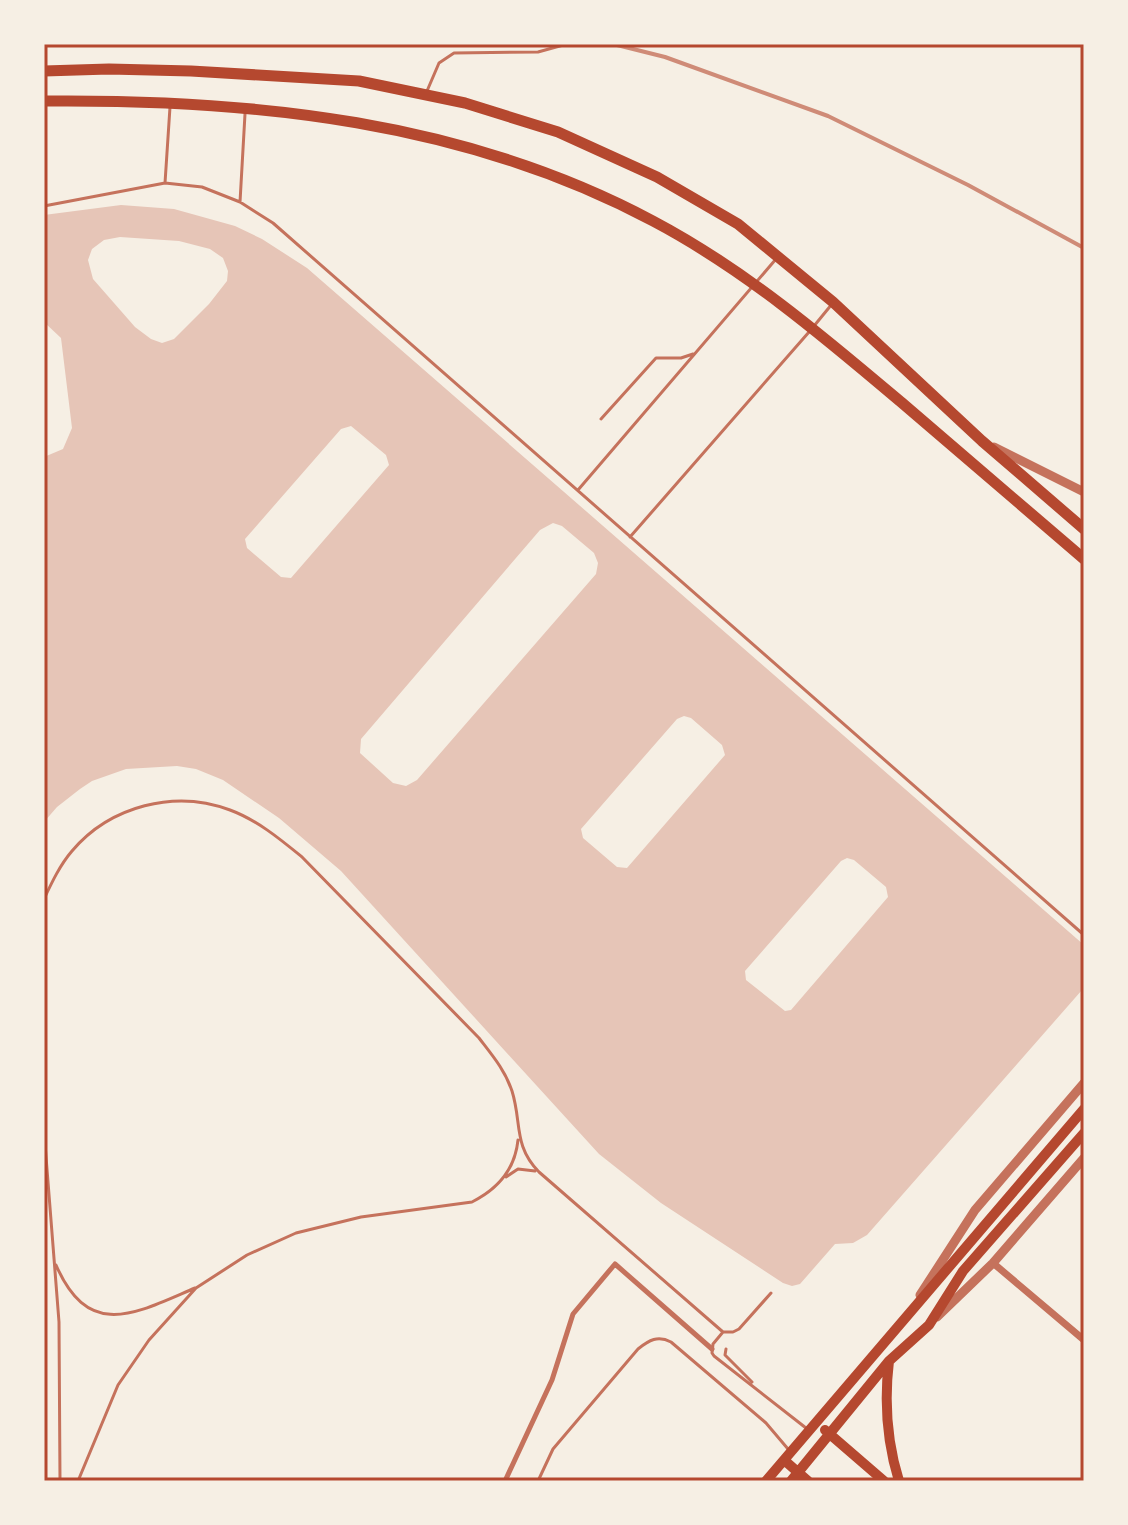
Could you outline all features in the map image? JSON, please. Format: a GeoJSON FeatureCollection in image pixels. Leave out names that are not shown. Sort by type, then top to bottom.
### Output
{"type":"FeatureCollection","features":[{"type":"Feature","properties":{"kind":"main road"},"geometry":{"type":"LineString","coordinates":[[44,71],[191,71],[359,81],[465,103],[558,132],[657,177],[738,224],[833,302],[982,441],[1084,529]]}},
{"type":"Feature","properties":{"kind":"main road"},"geometry":{"type":"LineString","coordinates":[[44,101],[171,103],[245,108],[383,126],[444,140],[551,176],[653,221],[755,285],[812,328],[1084,559]]}},
{"type":"Feature","properties":{"kind":"main road"},"geometry":{"type":"LineString","coordinates":[[766,1481],[1084,1109]]}},
{"type":"Feature","properties":{"kind":"main road"},"geometry":{"type":"LineString","coordinates":[[795,1477],[889,1361],[929,1325],[963,1271],[1084,1133]]}},
{"type":"Feature","properties":{"kind":"main road"},"geometry":{"type":"LineString","coordinates":[[889,1361],[886,1391],[889,1438],[899,1481]]}},
{"type":"Feature","properties":{"kind":"main road"},"geometry":{"type":"LineString","coordinates":[[812,1426],[828,1433],[884,1481]]}},
{"type":"Feature","properties":{"kind":"main road"},"geometry":{"type":"LineString","coordinates":[[787,1456],[795,1477]]}},
{"type":"Feature","properties":{"kind":"main road"},"geometry":{"type":"LineString","coordinates":[[795,1477],[808,1481]]}},
{"type":"Feature","properties":{"kind":"street"},"geometry":{"type":"LineString","coordinates":[[982,441],[1084,492]]}},
{"type":"Feature","properties":{"kind":"street"},"geometry":{"type":"LineString","coordinates":[[908,1313],[975,1210],[1084,1083]]}},
{"type":"Feature","properties":{"kind":"street"},"geometry":{"type":"LineString","coordinates":[[929,1325],[993,1263],[1084,1158]]}},
{"type":"Feature","properties":{"kind":"street"},"geometry":{"type":"LineString","coordinates":[[993,1263],[1084,1340]]}},
{"type":"Feature","properties":{"kind":"street"},"geometry":{"type":"LineString","coordinates":[[505,1481],[552,1380],[573,1314],[615,1264],[712,1349]]}},
{"type":"Feature","properties":{"kind":"lane"},"geometry":{"type":"LineString","coordinates":[[426,95],[439,63],[454,53],[538,52],[567,44]]}},
{"type":"Feature","properties":{"kind":"lane"},"geometry":{"type":"LineString","coordinates":[[165,183],[171,103]]}},
{"type":"Feature","properties":{"kind":"lane"},"geometry":{"type":"LineString","coordinates":[[240,202],[245,108]]}},
{"type":"Feature","properties":{"kind":"lane"},"geometry":{"type":"LineString","coordinates":[[44,206],[165,183],[202,187],[240,202],[273,223],[1084,935]]}},
{"type":"Feature","properties":{"kind":"lane"},"geometry":{"type":"LineString","coordinates":[[578,491],[778,256]]}},
{"type":"Feature","properties":{"kind":"lane"},"geometry":{"type":"LineString","coordinates":[[630,537],[833,302]]}},
{"type":"Feature","properties":{"kind":"lane"},"geometry":{"type":"LineString","coordinates":[[601,419],[656,358],[681,358],[696,353]]}},
{"type":"Feature","properties":{"kind":"lane"},"geometry":{"type":"LineString","coordinates":[[44,899],[72,851],[89,833],[122,812],[154,803],[190,801],[229,809],[249,819],[302,857],[470,1028],[500,1064],[517,1114],[519,1138],[527,1158],[539,1172],[723,1332],[739,1329],[771,1293]]}},
{"type":"Feature","properties":{"kind":"lane"},"geometry":{"type":"LineString","coordinates":[[44,1131],[59,1322],[60,1481]]}},
{"type":"Feature","properties":{"kind":"lane"},"geometry":{"type":"LineString","coordinates":[[54,1262],[70,1292],[84,1306],[107,1315],[133,1314],[196,1288],[247,1255],[296,1233],[361,1217],[460,1206],[486,1195],[502,1179],[514,1160],[519,1138]]}},
{"type":"Feature","properties":{"kind":"lane"},"geometry":{"type":"LineString","coordinates":[[502,1179],[518,1169],[539,1172]]}},
{"type":"Feature","properties":{"kind":"lane"},"geometry":{"type":"LineString","coordinates":[[78,1481],[118,1385],[149,1340],[196,1288]]}},
{"type":"Feature","properties":{"kind":"lane"},"geometry":{"type":"LineString","coordinates":[[723,1332],[712,1349],[714,1356],[812,1426]]}},
{"type":"Feature","properties":{"kind":"lane"},"geometry":{"type":"LineString","coordinates":[[538,1481],[553,1449],[638,1349],[658,1338],[671,1342],[766,1423],[787,1456]]}},
{"type":"Feature","properties":{"kind":"lane"},"geometry":{"type":"LineString","coordinates":[[726,1349],[725,1355],[757,1387]]}},
{"type":"Feature","properties":{"kind":"building"},"geometry":{"type":"Polygon","coordinates":[[[121,205],[174,209],[235,226],[307,268],[1084,945],[1082,990],[867,1235],[853,1243],[835,1244],[800,1284],[792,1286],[661,1203],[599,1154],[341,871],[279,818],[223,780],[196,769],[177,766],[126,769],[92,781],[57,807],[44,822],[44,457],[63,449],[72,428],[61,338],[44,322],[44,215],[121,205]],[[120,237],[104,240],[92,249],[88,260],[93,279],[135,327],[162,343],[174,339],[227,281],[228,271],[223,258],[210,249],[179,241],[120,237]],[[351,426],[341,429],[245,539],[247,548],[281,577],[291,578],[389,465],[386,455],[351,426]],[[553,523],[540,530],[361,739],[360,753],[393,783],[406,786],[417,780],[596,574],[598,563],[594,553],[562,526],[553,523]],[[684,716],[677,719],[581,829],[583,838],[617,867],[627,868],[725,755],[722,745],[691,718],[684,716]],[[847,858],[841,861],[745,971],[746,980],[785,1011],[791,1010],[888,897],[886,887],[854,860],[847,858]]]}},
{"type":"Feature","properties":{"kind":"railway"},"geometry":{"type":"LineString","coordinates":[[613,44],[665,57],[828,116],[968,185],[1084,248]]}}]}
